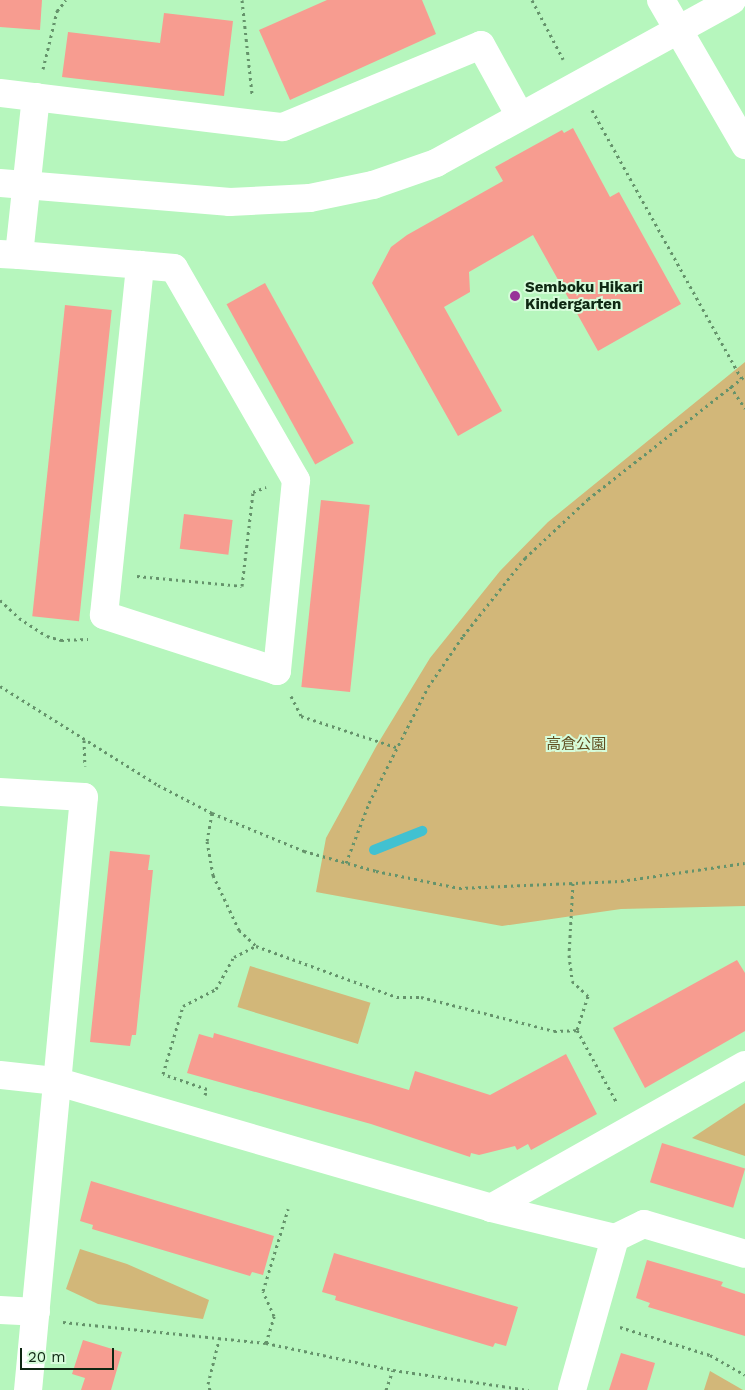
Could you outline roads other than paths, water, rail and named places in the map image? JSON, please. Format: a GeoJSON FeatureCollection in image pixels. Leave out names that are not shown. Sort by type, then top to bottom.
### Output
{"type":"FeatureCollection","features":[{"type":"Feature","properties":{"kind":"street"},"geometry":{"type":"LineString","coordinates":[[661,0],[745,145]]}},
{"type":"Feature","properties":{"kind":"street"},"geometry":{"type":"LineString","coordinates":[[13,184],[230,202],[310,198],[373,185],[436,163],[732,0]]}},
{"type":"Feature","properties":{"kind":"street"},"geometry":{"type":"LineString","coordinates":[[0,93],[283,128],[481,45],[520,116]]}},
{"type":"Feature","properties":{"kind":"street"},"geometry":{"type":"LineString","coordinates":[[36,96],[13,184],[9,254],[140,265],[174,268],[296,480],[277,671],[104,615],[140,265]]}},
{"type":"Feature","properties":{"kind":"street"},"geometry":{"type":"LineString","coordinates":[[0,792],[84,797],[55,1081],[28,1390]]}},
{"type":"Feature","properties":{"kind":"street"},"geometry":{"type":"LineString","coordinates":[[491,1208],[745,1065]]}},
{"type":"Feature","properties":{"kind":"street"},"geometry":{"type":"LineString","coordinates":[[0,1075],[55,1081],[491,1208],[614,1238],[644,1224],[745,1254]]}},
{"type":"Feature","properties":{"kind":"street"},"geometry":{"type":"LineString","coordinates":[[572,1390],[614,1238]]}},
{"type":"Feature","properties":{"kind":"street"},"geometry":{"type":"LineString","coordinates":[[0,1310],[35,1315]]}},
{"type":"Feature","properties":{"kind":"waterway"},"geometry":{"type":"LineString","coordinates":[[374,850],[422,831]]}},
{"type":"Feature","properties":{"kind":"place","name":"Semboku Hikari Kindergarten"},"geometry":{"type":"Point","coordinates":[515,296]}},
{"type":"Feature","properties":{"kind":"park label","name":"高倉公園"},"geometry":{"type":"Point","coordinates":[576,745]}}]}
